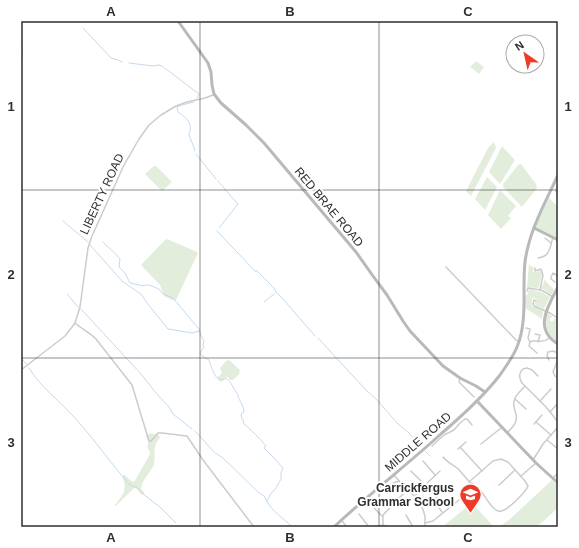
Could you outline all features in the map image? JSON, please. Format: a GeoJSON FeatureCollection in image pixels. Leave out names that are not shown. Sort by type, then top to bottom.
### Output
{"type":"FeatureCollection","features":[{"type":"Feature","properties":{"kind":"street"},"geometry":{"type":"LineString","coordinates":[[178,21],[208,63],[211,72],[214,94]]}},
{"type":"Feature","properties":{"kind":"street"},"geometry":{"type":"LineString","coordinates":[[21,42],[21,58]]}},
{"type":"Feature","properties":{"kind":"street","name":"LIBERTY ROAD"},"geometry":{"type":"LineString","coordinates":[[21,370],[65,336],[75,323],[80,307],[88,248],[92,236],[119,174],[139,139],[149,125],[166,112],[181,104],[205,98],[214,94]]}},
{"type":"Feature","properties":{"kind":"street","name":"RED BRAE ROAD"},"geometry":{"type":"LineString","coordinates":[[214,94],[221,103],[250,128],[264,143],[351,246],[388,295],[410,331],[449,371],[485,392]]}},
{"type":"Feature","properties":{"kind":"street","name":"MIDDLE ROAD"},"geometry":{"type":"LineString","coordinates":[[334,527],[477,401],[503,371],[511,359],[519,342],[523,320],[525,262],[528,246],[534,228],[558,174]]}},
{"type":"Feature","properties":{"kind":"street"},"geometry":{"type":"LineString","coordinates":[[556,189],[558,194]]}},
{"type":"Feature","properties":{"kind":"street"},"geometry":{"type":"LineString","coordinates":[[534,228],[558,240]]}},
{"type":"Feature","properties":{"kind":"street"},"geometry":{"type":"LineString","coordinates":[[538,258],[547,255],[553,237]]}},
{"type":"Feature","properties":{"kind":"street"},"geometry":{"type":"LineString","coordinates":[[546,239],[552,243]]}},
{"type":"Feature","properties":{"kind":"street"},"geometry":{"type":"LineString","coordinates":[[446,267],[519,342]]}},
{"type":"Feature","properties":{"kind":"street"},"geometry":{"type":"LineString","coordinates":[[535,268],[535,271],[541,269],[543,274],[540,290]]}},
{"type":"Feature","properties":{"kind":"street"},"geometry":{"type":"LineString","coordinates":[[555,282],[550,278],[553,273],[558,275]]}},
{"type":"Feature","properties":{"kind":"street"},"geometry":{"type":"LineString","coordinates":[[527,291],[528,288],[540,290],[553,297]]}},
{"type":"Feature","properties":{"kind":"street"},"geometry":{"type":"LineString","coordinates":[[557,289],[546,311],[544,326],[550,338],[558,344]]}},
{"type":"Feature","properties":{"kind":"street"},"geometry":{"type":"LineString","coordinates":[[536,301],[534,300],[533,305],[556,317]]}},
{"type":"Feature","properties":{"kind":"street"},"geometry":{"type":"LineString","coordinates":[[75,323],[96,339],[131,383],[150,441],[158,433],[187,436],[203,460],[254,527]]}},
{"type":"Feature","properties":{"kind":"street"},"geometry":{"type":"LineString","coordinates":[[526,328],[530,329],[528,339],[530,342],[529,346],[536,352],[538,348]]}},
{"type":"Feature","properties":{"kind":"street"},"geometry":{"type":"LineString","coordinates":[[535,334],[540,334],[538,342]]}},
{"type":"Feature","properties":{"kind":"street"},"geometry":{"type":"LineString","coordinates":[[530,342],[543,342],[550,338]]}},
{"type":"Feature","properties":{"kind":"street"},"geometry":{"type":"LineString","coordinates":[[549,360],[546,356],[548,352],[558,353]]}},
{"type":"Feature","properties":{"kind":"street"},"geometry":{"type":"LineString","coordinates":[[558,359],[553,372],[558,378]]}},
{"type":"Feature","properties":{"kind":"street"},"geometry":{"type":"LineString","coordinates":[[538,376],[529,368],[523,369],[520,372],[522,383],[558,422]]}},
{"type":"Feature","properties":{"kind":"street"},"geometry":{"type":"LineString","coordinates":[[460,378],[459,382],[474,397]]}},
{"type":"Feature","properties":{"kind":"street"},"geometry":{"type":"LineString","coordinates":[[508,432],[517,420],[513,405],[515,398],[525,386]]}},
{"type":"Feature","properties":{"kind":"street"},"geometry":{"type":"LineString","coordinates":[[540,401],[551,389]]}},
{"type":"Feature","properties":{"kind":"street"},"geometry":{"type":"LineString","coordinates":[[515,398],[526,409]]}},
{"type":"Feature","properties":{"kind":"street"},"geometry":{"type":"LineString","coordinates":[[477,401],[558,483]]}},
{"type":"Feature","properties":{"kind":"street"},"geometry":{"type":"LineString","coordinates":[[550,412],[558,403]]}},
{"type":"Feature","properties":{"kind":"street"},"geometry":{"type":"LineString","coordinates":[[542,416],[535,423],[551,435]]}},
{"type":"Feature","properties":{"kind":"street"},"geometry":{"type":"LineString","coordinates":[[432,446],[466,419],[472,425]]}},
{"type":"Feature","properties":{"kind":"street"},"geometry":{"type":"LineString","coordinates":[[450,426],[454,430]]}},
{"type":"Feature","properties":{"kind":"street"},"geometry":{"type":"LineString","coordinates":[[521,476],[535,461],[547,440],[558,426]]}},
{"type":"Feature","properties":{"kind":"street"},"geometry":{"type":"LineString","coordinates":[[481,444],[502,427]]}},
{"type":"Feature","properties":{"kind":"street"},"geometry":{"type":"LineString","coordinates":[[547,440],[558,448]]}},
{"type":"Feature","properties":{"kind":"street"},"geometry":{"type":"LineString","coordinates":[[458,449],[466,442]]}},
{"type":"Feature","properties":{"kind":"street"},"geometry":{"type":"LineString","coordinates":[[460,447],[482,471]]}},
{"type":"Feature","properties":{"kind":"street"},"geometry":{"type":"LineString","coordinates":[[443,457],[458,469],[469,482],[480,490],[494,509],[498,511],[506,509],[526,490],[527,484],[506,460],[499,459],[493,461],[469,482]]}},
{"type":"Feature","properties":{"kind":"street"},"geometry":{"type":"LineString","coordinates":[[423,461],[435,475]]}},
{"type":"Feature","properties":{"kind":"street"},"geometry":{"type":"LineString","coordinates":[[499,485],[515,470]]}},
{"type":"Feature","properties":{"kind":"street"},"geometry":{"type":"LineString","coordinates":[[412,471],[424,486]]}},
{"type":"Feature","properties":{"kind":"street"},"geometry":{"type":"LineString","coordinates":[[415,496],[440,471]]}},
{"type":"Feature","properties":{"kind":"street"},"geometry":{"type":"LineString","coordinates":[[553,478],[558,473]]}},
{"type":"Feature","properties":{"kind":"street"},"geometry":{"type":"LineString","coordinates":[[394,475],[419,501],[425,516],[424,527]]}},
{"type":"Feature","properties":{"kind":"street"},"geometry":{"type":"LineString","coordinates":[[380,494],[388,484],[400,481]]}},
{"type":"Feature","properties":{"kind":"street"},"geometry":{"type":"LineString","coordinates":[[442,513],[436,503],[436,500],[437,496],[447,486]]}},
{"type":"Feature","properties":{"kind":"street"},"geometry":{"type":"LineString","coordinates":[[382,516],[407,490]]}},
{"type":"Feature","properties":{"kind":"street"},"geometry":{"type":"LineString","coordinates":[[425,523],[433,522],[459,500]]}},
{"type":"Feature","properties":{"kind":"street"},"geometry":{"type":"LineString","coordinates":[[369,502],[382,516],[383,525]]}},
{"type":"Feature","properties":{"kind":"street"},"geometry":{"type":"LineString","coordinates":[[359,514],[369,527]]}},
{"type":"Feature","properties":{"kind":"street"},"geometry":{"type":"LineString","coordinates":[[406,515],[413,527]]}},
{"type":"Feature","properties":{"kind":"street"},"geometry":{"type":"LineString","coordinates":[[341,521],[347,527]]}},
{"type":"Feature","properties":{"kind":"street"},"geometry":{"type":"LineString","coordinates":[[372,527],[383,525],[389,527]]}},
{"type":"Feature","properties":{"kind":"green space"},"geometry":{"type":"Polygon","coordinates":[[[476,61],[484,67],[479,74],[470,67],[476,61]]]}},
{"type":"Feature","properties":{"kind":"green space"},"geometry":{"type":"Polygon","coordinates":[[[494,142],[496,148],[471,196],[466,191],[488,148],[494,142]]]}},
{"type":"Feature","properties":{"kind":"green space"},"geometry":{"type":"Polygon","coordinates":[[[502,146],[515,160],[500,184],[489,172],[502,146]]]}},
{"type":"Feature","properties":{"kind":"green space"},"geometry":{"type":"Polygon","coordinates":[[[521,164],[536,184],[537,188],[522,207],[503,187],[503,184],[518,165],[521,164]]]}},
{"type":"Feature","properties":{"kind":"green space"},"geometry":{"type":"Polygon","coordinates":[[[156,166],[172,182],[162,191],[145,174],[156,166]]]}},
{"type":"Feature","properties":{"kind":"green space"},"geometry":{"type":"Polygon","coordinates":[[[487,177],[497,187],[485,210],[475,199],[487,177]]]}},
{"type":"Feature","properties":{"kind":"green space"},"geometry":{"type":"Polygon","coordinates":[[[500,190],[516,206],[508,216],[511,218],[501,229],[488,215],[500,190]]]}},
{"type":"Feature","properties":{"kind":"green space"},"geometry":{"type":"Polygon","coordinates":[[[549,198],[558,207],[558,241],[534,228],[549,198]]]}},
{"type":"Feature","properties":{"kind":"green space"},"geometry":{"type":"Polygon","coordinates":[[[167,239],[198,253],[176,300],[172,300],[164,296],[160,285],[141,265],[167,239]]]}},
{"type":"Feature","properties":{"kind":"green space"},"geometry":{"type":"Polygon","coordinates":[[[529,264],[534,267],[533,272],[540,270],[542,274],[538,288],[527,287],[529,264]]]}},
{"type":"Feature","properties":{"kind":"green space"},"geometry":{"type":"Polygon","coordinates":[[[544,279],[554,290],[551,295],[541,288],[544,279]]]}},
{"type":"Feature","properties":{"kind":"green space"},"geometry":{"type":"Polygon","coordinates":[[[529,289],[541,292],[550,297],[544,309],[535,305],[534,303],[537,299],[532,298],[532,306],[543,311],[542,319],[525,308],[525,295],[527,295],[529,289]]]}},
{"type":"Feature","properties":{"kind":"green space"},"geometry":{"type":"Polygon","coordinates":[[[548,313],[552,316],[550,321],[553,321],[557,316],[558,317],[558,343],[551,337],[548,331],[546,314],[548,313]]]}},
{"type":"Feature","properties":{"kind":"green space"},"geometry":{"type":"Polygon","coordinates":[[[229,360],[240,370],[239,374],[233,380],[226,377],[221,382],[217,378],[222,373],[220,368],[226,361],[229,360]]]}},
{"type":"Feature","properties":{"kind":"green space"},"geometry":{"type":"Polygon","coordinates":[[[151,433],[159,435],[160,438],[155,447],[154,464],[142,485],[141,489],[144,494],[142,495],[136,488],[134,488],[116,506],[115,505],[125,488],[122,476],[125,475],[134,482],[149,456],[150,452],[146,437],[151,433]]]}},
{"type":"Feature","properties":{"kind":"green space"},"geometry":{"type":"Polygon","coordinates":[[[552,480],[558,486],[558,508],[540,524],[535,527],[499,527],[510,519],[552,480]]]}},
{"type":"Feature","properties":{"kind":"green space","name":"Carrickfergus Grammar School"},"geometry":{"type":"Polygon","coordinates":[[[472,503],[494,527],[442,527],[472,503]]]}},
{"type":"Feature","properties":{"kind":"waterway"},"geometry":{"type":"LineString","coordinates":[[83,28],[111,58],[122,62]]}},
{"type":"Feature","properties":{"kind":"waterway"},"geometry":{"type":"LineString","coordinates":[[129,63],[162,66],[199,94],[197,98]]}},
{"type":"Feature","properties":{"kind":"waterway"},"geometry":{"type":"LineString","coordinates":[[194,102],[177,107],[178,112],[187,119],[190,124],[189,135],[195,150],[194,151]]}},
{"type":"Feature","properties":{"kind":"waterway"},"geometry":{"type":"LineString","coordinates":[[196,154],[216,179]]}},
{"type":"Feature","properties":{"kind":"waterway"},"geometry":{"type":"LineString","coordinates":[[218,181],[238,204],[219,228]]}},
{"type":"Feature","properties":{"kind":"waterway"},"geometry":{"type":"LineString","coordinates":[[63,221],[88,242]]}},
{"type":"Feature","properties":{"kind":"waterway"},"geometry":{"type":"LineString","coordinates":[[217,231],[255,271],[257,271],[275,289],[276,292]]}},
{"type":"Feature","properties":{"kind":"waterway"},"geometry":{"type":"LineString","coordinates":[[103,242],[120,259],[119,267],[125,273],[130,283],[144,286],[149,285],[159,289],[163,294],[173,298],[199,329],[204,341],[204,347],[200,353],[201,355],[209,360],[214,374],[219,379],[222,380],[226,378],[229,381],[238,395],[243,408],[244,412],[241,414],[244,421],[243,423],[261,440],[266,446],[264,448],[283,468],[281,479],[267,501],[275,512],[292,527]]}},
{"type":"Feature","properties":{"kind":"waterway"},"geometry":{"type":"LineString","coordinates":[[90,245],[123,282],[141,294],[168,329],[192,333],[199,331]]}},
{"type":"Feature","properties":{"kind":"waterway"},"geometry":{"type":"LineString","coordinates":[[276,292],[315,336]]}},
{"type":"Feature","properties":{"kind":"waterway"},"geometry":{"type":"LineString","coordinates":[[67,294],[78,307]]}},
{"type":"Feature","properties":{"kind":"waterway"},"geometry":{"type":"LineString","coordinates":[[264,302],[274,294]]}},
{"type":"Feature","properties":{"kind":"waterway"},"geometry":{"type":"LineString","coordinates":[[81,309],[141,374],[169,407],[173,414],[192,429]]}},
{"type":"Feature","properties":{"kind":"waterway"},"geometry":{"type":"LineString","coordinates":[[318,338],[398,424],[420,445]]}},
{"type":"Feature","properties":{"kind":"waterway"},"geometry":{"type":"LineString","coordinates":[[21,358],[26,364]]}},
{"type":"Feature","properties":{"kind":"waterway"},"geometry":{"type":"LineString","coordinates":[[29,368],[39,382],[82,426],[128,483],[138,488],[176,523]]}},
{"type":"Feature","properties":{"kind":"waterway"},"geometry":{"type":"LineString","coordinates":[[195,431],[214,452],[223,458],[264,496],[267,501]]}},
{"type":"Feature","properties":{"kind":"waterway"},"geometry":{"type":"LineString","coordinates":[[425,451],[430,456]]}},
{"type":"Feature","properties":{"kind":"place","name":"Carrickfergus Grammar School"},"geometry":{"type":"Point","coordinates":[470,514]}}]}
